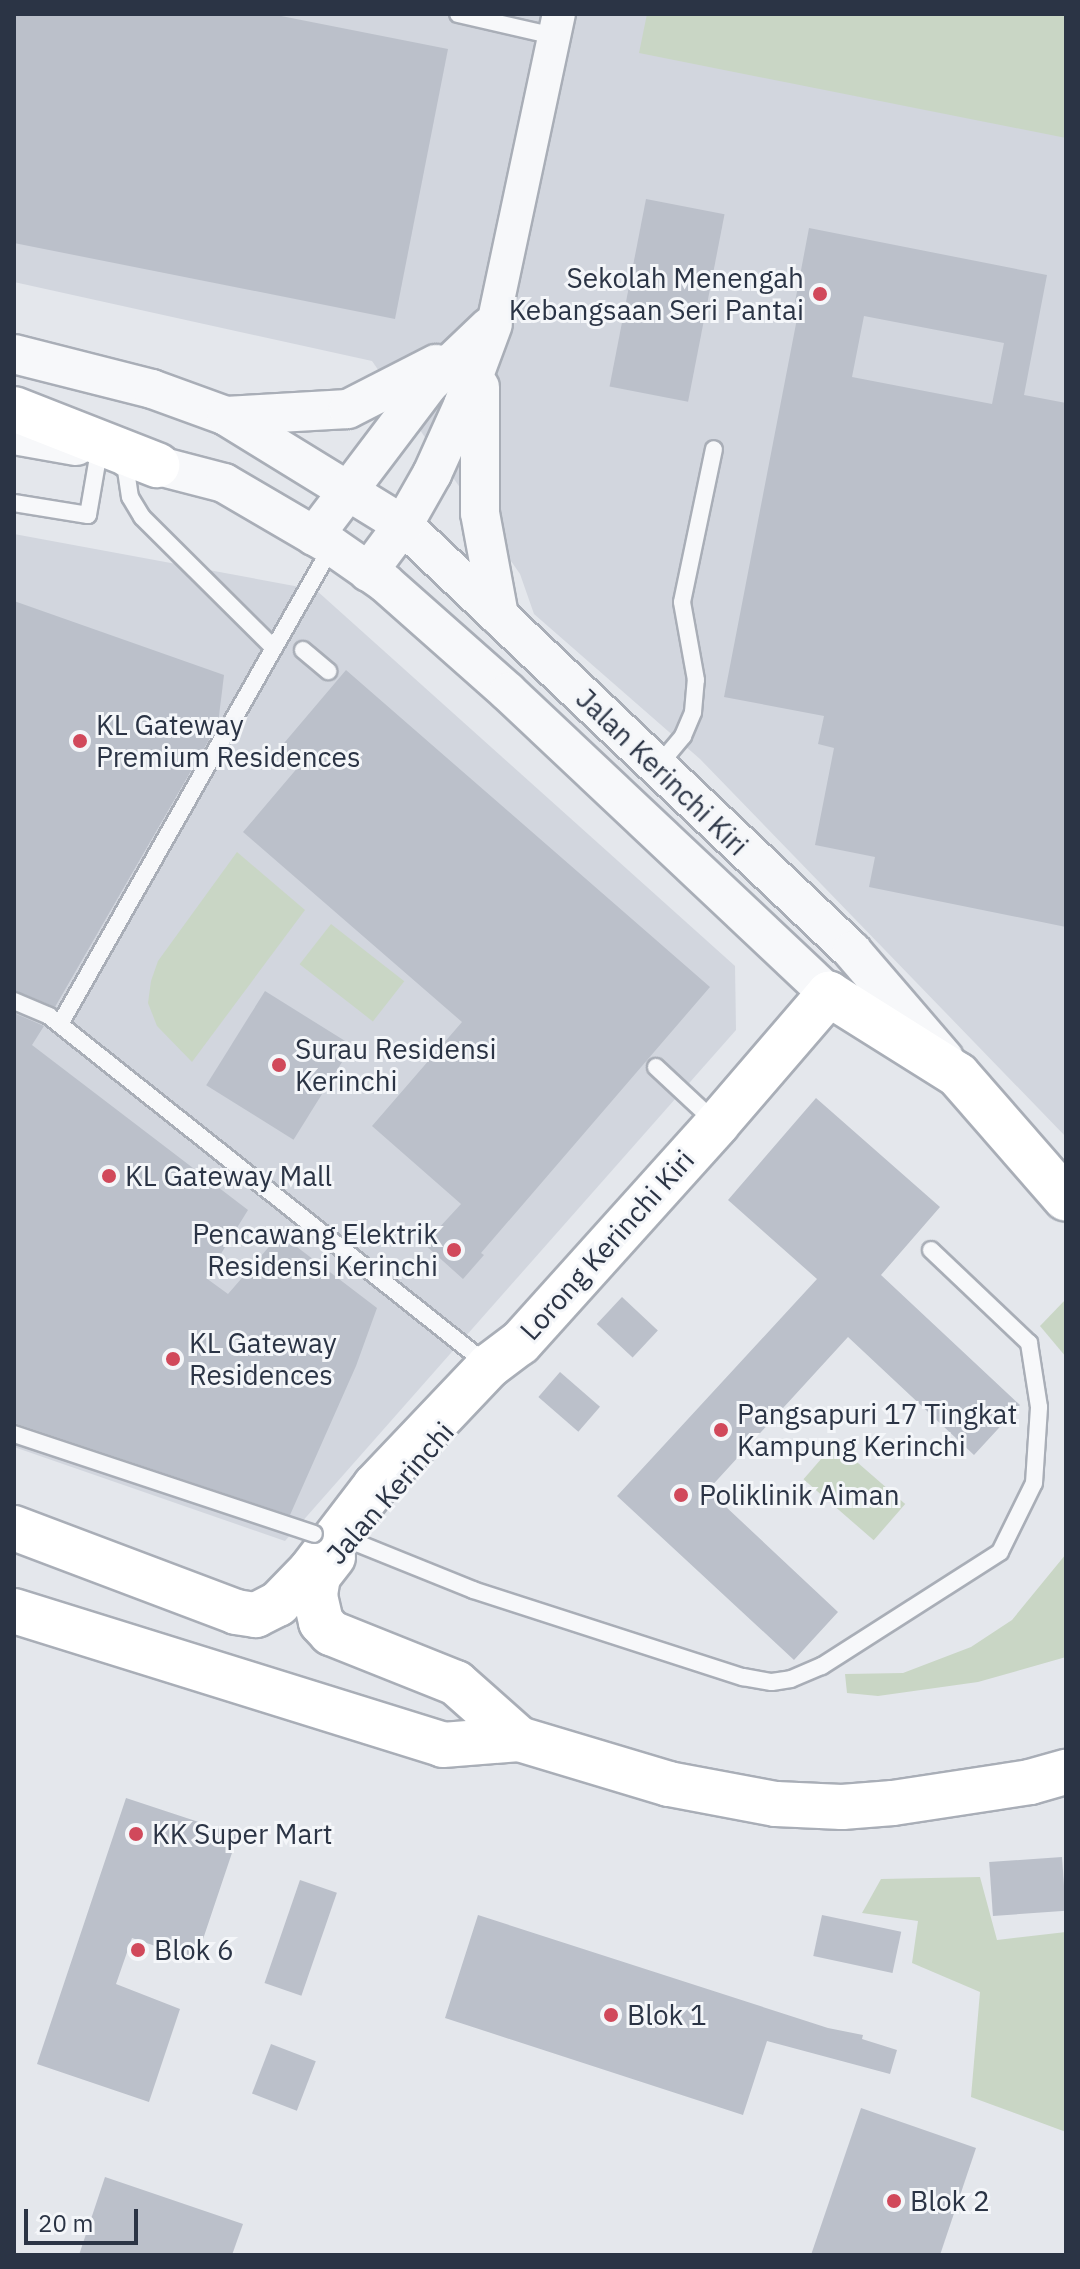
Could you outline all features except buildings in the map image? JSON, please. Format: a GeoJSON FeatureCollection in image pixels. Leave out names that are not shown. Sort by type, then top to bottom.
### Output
{"type":"FeatureCollection","features":[{"type":"Feature","properties":{"kind":"main road"},"geometry":{"type":"LineString","coordinates":[[14,409],[127,458]]}},
{"type":"Feature","properties":{"kind":"main road","name":"Jalan Kerinchi Kiri"},"geometry":{"type":"LineString","coordinates":[[829,994],[958,1075],[1066,1199]]}},
{"type":"Feature","properties":{"kind":"main road","name":"Lorong Kerinchi Kiri"},"geometry":{"type":"LineString","coordinates":[[375,1486],[505,1354],[717,1124],[829,994]]}},
{"type":"Feature","properties":{"kind":"main road","name":"Jalan Kerinchi"},"geometry":{"type":"LineString","coordinates":[[505,1354],[491,1379],[378,1497],[331,1538],[318,1576],[315,1596],[321,1622],[340,1639],[456,1683],[519,1739]]}},
{"type":"Feature","properties":{"kind":"main road","name":"Jalan Kerinchi"},"geometry":{"type":"LineString","coordinates":[[14,1528],[218,1605],[256,1615],[291,1593],[331,1538],[375,1486]]}},
{"type":"Feature","properties":{"kind":"main road","name":"Jalan Kerinchi"},"geometry":{"type":"LineString","coordinates":[[14,1611],[443,1745],[519,1739],[669,1784],[776,1804],[855,1806],[1054,1780],[1066,1757]]}},
{"type":"Feature","properties":{"kind":"street"},"geometry":{"type":"LineString","coordinates":[[368,572],[403,525],[432,474],[479,343],[557,25]]}},
{"type":"Feature","properties":{"kind":"street"},"geometry":{"type":"LineString","coordinates":[[14,354],[152,389],[226,416],[348,409],[479,343]]}},
{"type":"Feature","properties":{"kind":"street"},"geometry":{"type":"LineString","coordinates":[[323,541],[347,489],[428,385],[479,343]]}},
{"type":"Feature","properties":{"kind":"street"},"geometry":{"type":"LineString","coordinates":[[479,343],[480,513],[499,616]]}},
{"type":"Feature","properties":{"kind":"street","name":"Jalan Kerinchi Kiri"},"geometry":{"type":"LineString","coordinates":[[226,416],[403,525],[852,951],[958,1075]]}},
{"type":"Feature","properties":{"kind":"street","name":"Jalan Kerinchi Kiri"},"geometry":{"type":"LineString","coordinates":[[14,435],[127,458],[224,483],[323,541],[435,625],[829,994]]}},
{"type":"Feature","properties":{"kind":"lane"},"geometry":{"type":"LineString","coordinates":[[458,14],[557,25]]}},
{"type":"Feature","properties":{"kind":"lane"},"geometry":{"type":"LineString","coordinates":[[657,768],[683,736],[693,712],[696,680],[682,602],[714,449]]}},
{"type":"Feature","properties":{"kind":"lane"},"geometry":{"type":"LineString","coordinates":[[14,503],[88,515],[127,458]]}},
{"type":"Feature","properties":{"kind":"lane"},"geometry":{"type":"LineString","coordinates":[[127,458],[130,497],[142,517],[274,648]]}},
{"type":"Feature","properties":{"kind":"lane"},"geometry":{"type":"LineString","coordinates":[[60,1024],[222,721],[274,648],[323,541]]}},
{"type":"Feature","properties":{"kind":"lane"},"geometry":{"type":"LineString","coordinates":[[303,650],[328,671]]}},
{"type":"Feature","properties":{"kind":"lane"},"geometry":{"type":"LineString","coordinates":[[14,1001],[60,1024],[505,1354]]}},
{"type":"Feature","properties":{"kind":"lane"},"geometry":{"type":"LineString","coordinates":[[656,1067],[717,1124]]}},
{"type":"Feature","properties":{"kind":"lane"},"geometry":{"type":"LineString","coordinates":[[14,1434],[331,1538],[473,1590],[743,1677],[772,1682],[791,1679],[822,1666],[1000,1552],[1034,1483],[1039,1407],[1029,1343],[931,1250]]}},
{"type":"Feature","properties":{"kind":"shaded area","name":"Sekolah Menengah Kebangsaan Seri Pantai"},"geometry":{"type":"Polygon","coordinates":[[[14,14],[1066,14],[1066,1137],[700,759],[534,614],[520,574],[372,361],[14,282],[14,14]]]}},
{"type":"Feature","properties":{"kind":"shaded area"},"geometry":{"type":"Polygon","coordinates":[[[14,534],[316,590],[735,966],[736,1030],[285,1541],[14,1447],[14,534]]]}},
{"type":"Feature","properties":{"kind":"green space"},"geometry":{"type":"Polygon","coordinates":[[[647,14],[1066,14],[1066,138],[639,53],[647,14]]]}},
{"type":"Feature","properties":{"kind":"green space"},"geometry":{"type":"Polygon","coordinates":[[[237,852],[305,910],[192,1062],[157,1026],[148,1003],[151,981],[158,961],[237,852]]]}},
{"type":"Feature","properties":{"kind":"green space"},"geometry":{"type":"Polygon","coordinates":[[[331,924],[404,981],[373,1021],[300,964],[331,924]]]}},
{"type":"Feature","properties":{"kind":"green space"},"geometry":{"type":"Polygon","coordinates":[[[1066,1299],[1066,1357],[1040,1326],[1066,1299]]]}},
{"type":"Feature","properties":{"kind":"green space"},"geometry":{"type":"Polygon","coordinates":[[[835,1443],[905,1504],[874,1540],[804,1479],[835,1443]]]}},
{"type":"Feature","properties":{"kind":"green space"},"geometry":{"type":"Polygon","coordinates":[[[1066,1554],[1066,1657],[978,1682],[878,1696],[847,1693],[845,1674],[903,1673],[971,1647],[1012,1620],[1066,1554]]]}},
{"type":"Feature","properties":{"kind":"green space"},"geometry":{"type":"Polygon","coordinates":[[[980,1877],[997,1940],[1066,1932],[1066,2132],[971,2097],[980,1992],[912,1963],[918,1921],[862,1913],[881,1879],[980,1877]]]}},
{"type":"Feature","properties":{"kind":"place","name":"Sekolah Menengah Kebangsaan Seri Pantai"},"geometry":{"type":"Point","coordinates":[820,294]}},
{"type":"Feature","properties":{"kind":"place","name":"KL Gateway Premium Residences"},"geometry":{"type":"Point","coordinates":[80,741]}},
{"type":"Feature","properties":{"kind":"place","name":"Surau Residensi Kerinchi"},"geometry":{"type":"Point","coordinates":[279,1065]}},
{"type":"Feature","properties":{"kind":"place","name":"KL Gateway Mall"},"geometry":{"type":"Point","coordinates":[109,1176]}},
{"type":"Feature","properties":{"kind":"place","name":"Pencawang Elektrik Residensi Kerinchi"},"geometry":{"type":"Point","coordinates":[454,1250]}},
{"type":"Feature","properties":{"kind":"place","name":"KL Gateway Residences"},"geometry":{"type":"Point","coordinates":[173,1359]}},
{"type":"Feature","properties":{"kind":"place","name":"Pangsapuri 17 Tingkat Kampung Kerinchi"},"geometry":{"type":"Point","coordinates":[721,1430]}},
{"type":"Feature","properties":{"kind":"place","name":"Poliklinik Aiman"},"geometry":{"type":"Point","coordinates":[681,1495]}},
{"type":"Feature","properties":{"kind":"place","name":"KK Super Mart"},"geometry":{"type":"Point","coordinates":[136,1834]}},
{"type":"Feature","properties":{"kind":"place","name":"Blok 6"},"geometry":{"type":"Point","coordinates":[138,1950]}},
{"type":"Feature","properties":{"kind":"place","name":"Blok 1"},"geometry":{"type":"Point","coordinates":[611,2015]}},
{"type":"Feature","properties":{"kind":"place","name":"Blok 2"},"geometry":{"type":"Point","coordinates":[894,2201]}}]}
